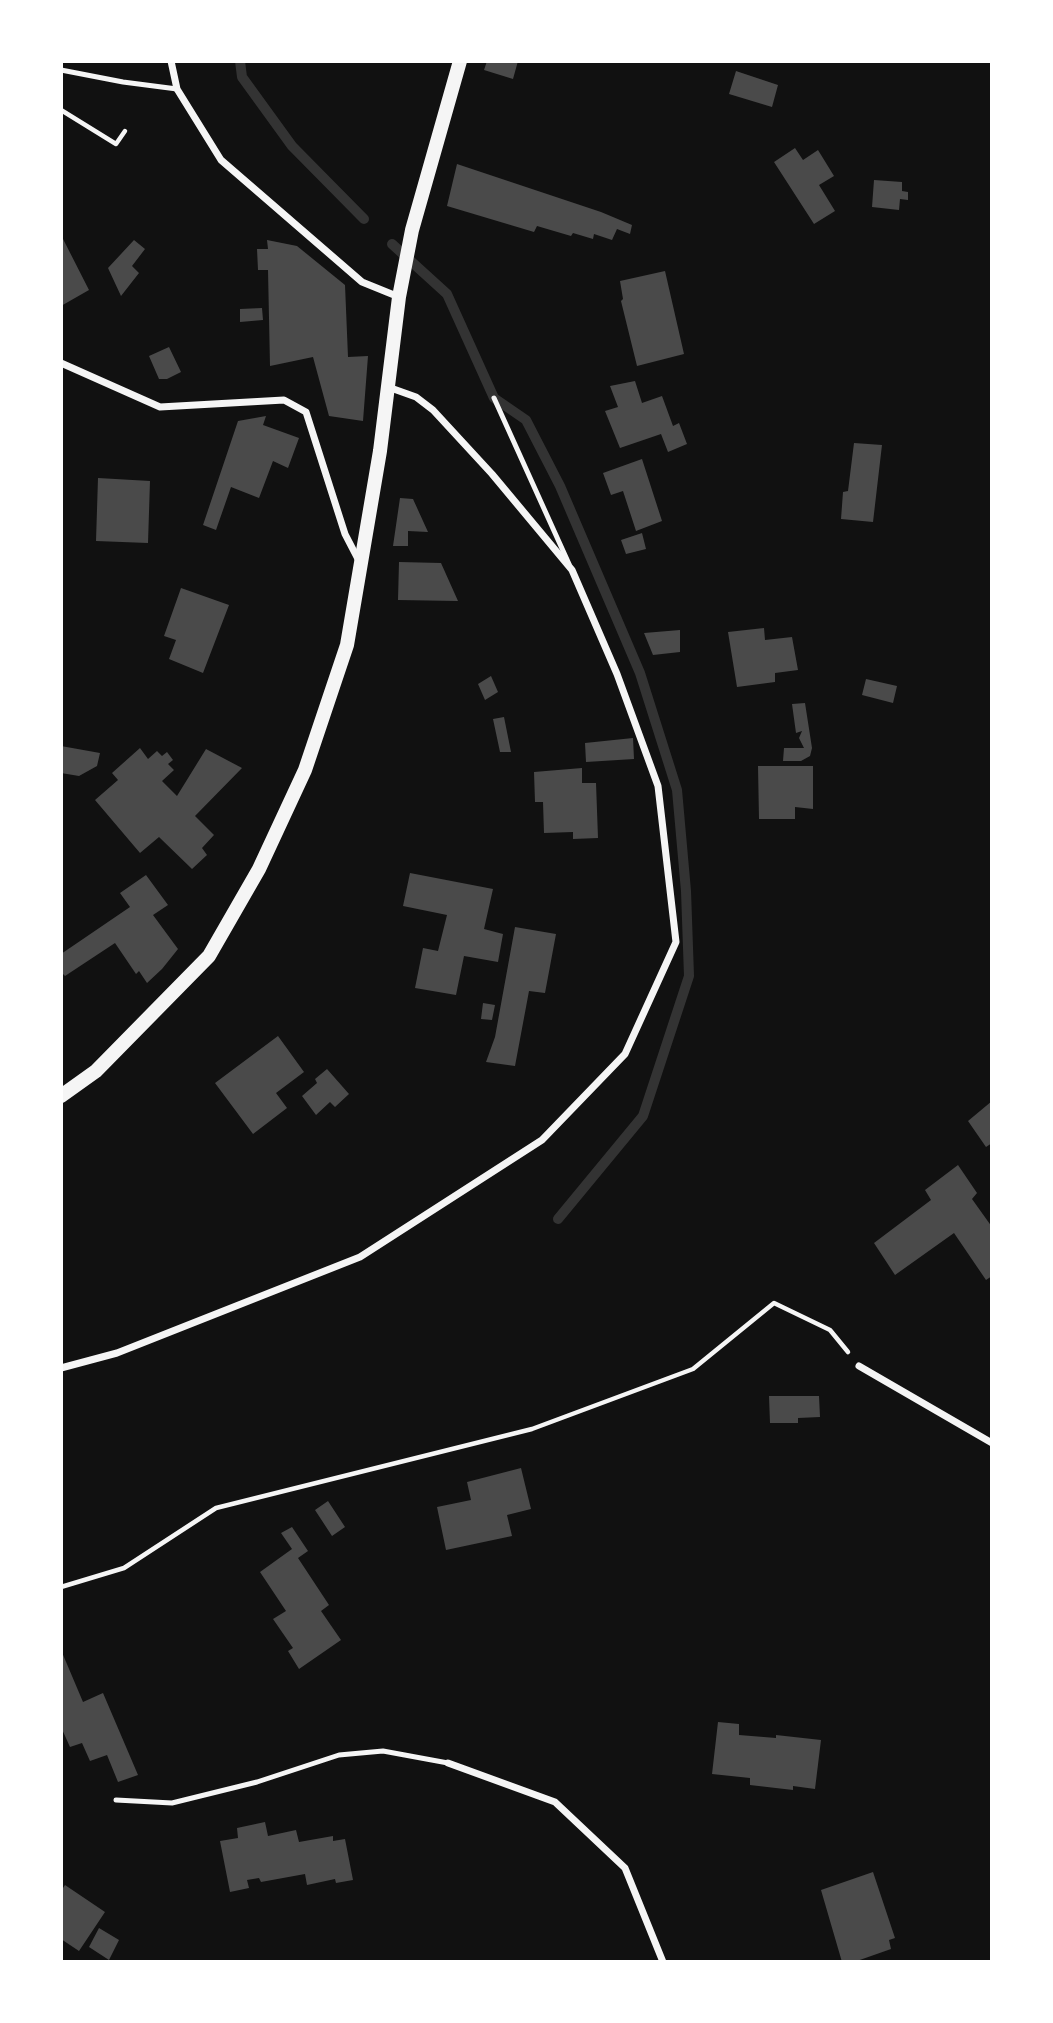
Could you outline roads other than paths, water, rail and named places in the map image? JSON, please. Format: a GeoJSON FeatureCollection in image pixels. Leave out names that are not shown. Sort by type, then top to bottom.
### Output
{"type":"FeatureCollection","features":[{"type":"Feature","properties":{"kind":"main road"},"geometry":{"type":"LineString","coordinates":[[61,1096],[96,1071],[209,956],[259,869],[305,771],[347,645],[380,451],[399,297],[412,230],[460,61]]}},
{"type":"Feature","properties":{"kind":"street"},"geometry":{"type":"LineString","coordinates":[[171,61],[177,89],[221,160],[362,282],[399,297]]}},
{"type":"Feature","properties":{"kind":"street"},"geometry":{"type":"LineString","coordinates":[[61,363],[160,407],[284,400],[306,412],[345,534],[360,564]]}},
{"type":"Feature","properties":{"kind":"street"},"geometry":{"type":"LineString","coordinates":[[61,1368],[117,1353],[360,1257],[542,1140],[625,1054],[676,942],[658,786],[617,674],[572,570],[492,474],[433,411],[416,397],[387,387]]}},
{"type":"Feature","properties":{"kind":"street"},"geometry":{"type":"LineString","coordinates":[[859,1366],[992,1443]]}},
{"type":"Feature","properties":{"kind":"street"},"geometry":{"type":"LineString","coordinates":[[448,1763],[555,1802],[625,1868],[663,1962]]}},
{"type":"Feature","properties":{"kind":"lane"},"geometry":{"type":"LineString","coordinates":[[61,70],[177,89]]}},
{"type":"Feature","properties":{"kind":"lane"},"geometry":{"type":"LineString","coordinates":[[494,398],[572,570]]}},
{"type":"Feature","properties":{"kind":"lane"},"geometry":{"type":"LineString","coordinates":[[116,1800],[173,1803],[257,1782],[339,1755],[383,1751],[448,1763]]}},
{"type":"Feature","properties":{"kind":"waterway"},"geometry":{"type":"LineString","coordinates":[[240,61],[242,77],[292,146],[364,219]]}},
{"type":"Feature","properties":{"kind":"waterway"},"geometry":{"type":"LineString","coordinates":[[392,244],[447,294],[494,398],[526,420],[560,486],[640,673],[677,790],[686,891],[689,976],[643,1116],[558,1219]]}}]}
